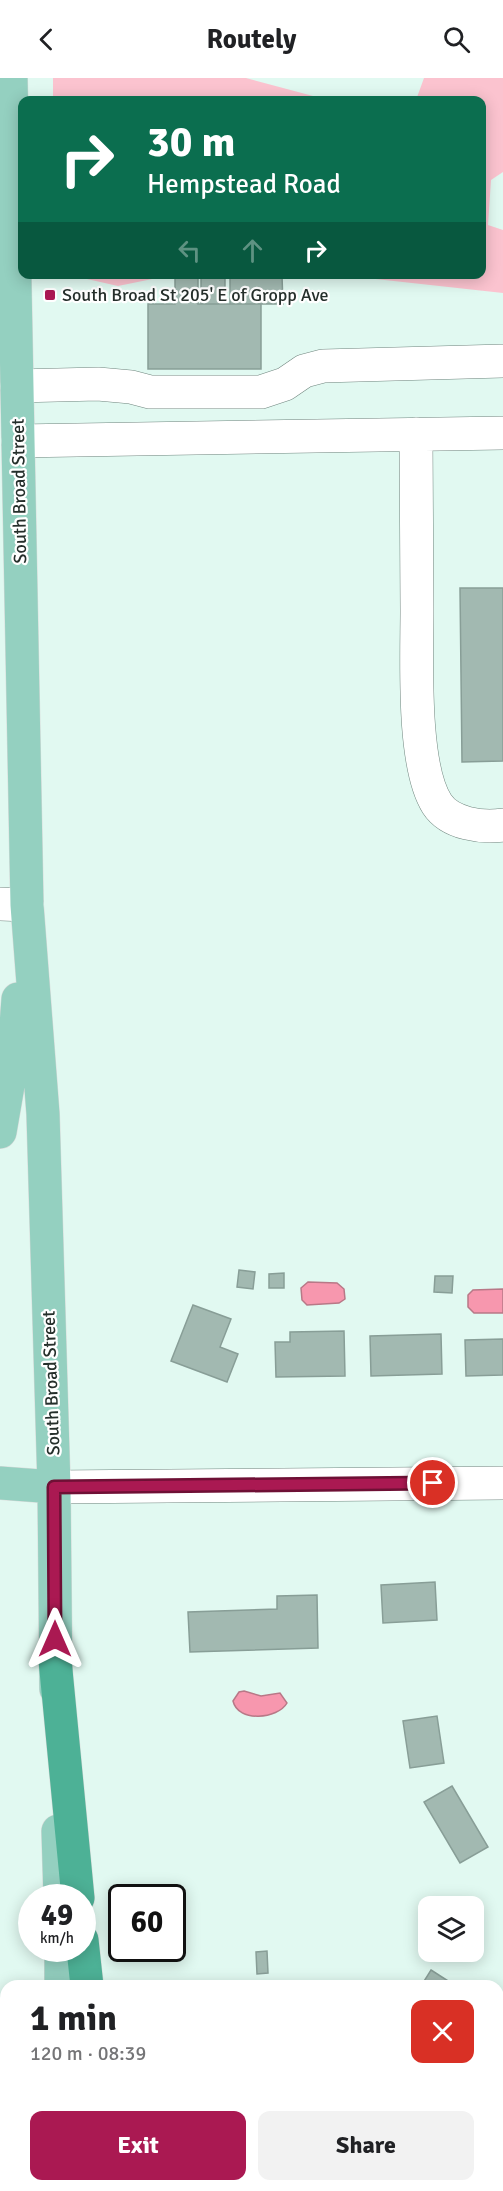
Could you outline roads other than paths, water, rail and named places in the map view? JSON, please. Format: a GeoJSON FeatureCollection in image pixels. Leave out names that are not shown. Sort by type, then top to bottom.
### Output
{"type":"FeatureCollection","features":[{"type":"Feature","properties":{"kind":"highway"},"geometry":{"type":"LineString","coordinates":[[55,1660],[77,1884]]}},
{"type":"Feature","properties":{"kind":"highway"},"geometry":{"type":"LineString","coordinates":[[84,1962],[86,1980]]}},
{"type":"Feature","properties":{"kind":"main road","name":"South Broad Street"},"geometry":{"type":"LineString","coordinates":[[0,1132],[14,1051],[12,461],[17,386],[11,78]]}},
{"type":"Feature","properties":{"kind":"main road","name":"South Broad Street"},"geometry":{"type":"LineString","coordinates":[[14,904],[43,1114],[54,1487],[60,1884]]}},
{"type":"Feature","properties":{"kind":"main road"},"geometry":{"type":"LineString","coordinates":[[0,1483],[54,1487]]}},
{"type":"Feature","properties":{"kind":"main road"},"geometry":{"type":"LineString","coordinates":[[61,1962],[61,1980]]}},
{"type":"Feature","properties":{"kind":"street"},"geometry":{"type":"LineString","coordinates":[[17,386],[98,384],[131,387],[150,392],[261,392],[285,384],[304,371],[323,366],[503,361]]}},
{"type":"Feature","properties":{"kind":"street"},"geometry":{"type":"LineString","coordinates":[[12,461],[416,434],[503,433]]}},
{"type":"Feature","properties":{"kind":"street"},"geometry":{"type":"LineString","coordinates":[[416,434],[417,714],[427,782],[438,806],[453,817],[473,825],[503,825]]}},
{"type":"Feature","properties":{"kind":"street"},"geometry":{"type":"LineString","coordinates":[[54,1487],[503,1483]]}},
{"type":"Feature","properties":{"kind":"place","name":"South Broad St 205' E of Gropp Ave"},"geometry":{"type":"Point","coordinates":[50,295]}}]}
